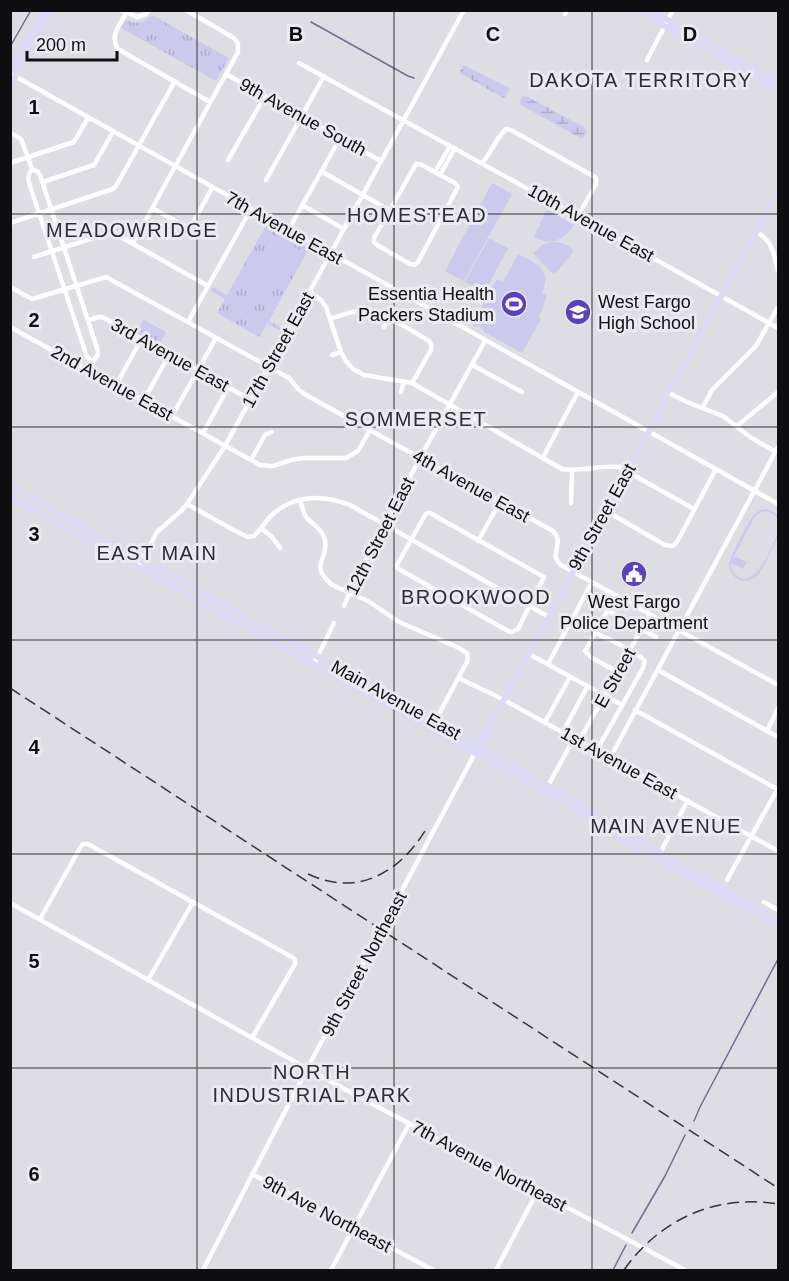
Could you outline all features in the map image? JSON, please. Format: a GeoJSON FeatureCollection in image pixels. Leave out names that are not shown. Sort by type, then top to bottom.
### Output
{"type":"FeatureCollection","features":[{"type":"Feature","properties":{"kind":"main road"},"geometry":{"type":"LineString","coordinates":[[10,86],[12,74],[45,10]]}},
{"type":"Feature","properties":{"kind":"main road"},"geometry":{"type":"LineString","coordinates":[[12,74],[52,10]]}},
{"type":"Feature","properties":{"kind":"main road"},"geometry":{"type":"LineString","coordinates":[[636,10],[666,23],[778,82]]}},
{"type":"Feature","properties":{"kind":"main road"},"geometry":{"type":"LineString","coordinates":[[650,10],[666,23],[778,90]]}},
{"type":"Feature","properties":{"kind":"main road","name":"9th Street East"},"geometry":{"type":"LineString","coordinates":[[663,406],[663,401],[778,191]]}},
{"type":"Feature","properties":{"kind":"main road","name":"9th Street East"},"geometry":{"type":"LineString","coordinates":[[475,753],[490,730],[491,724],[677,383],[677,379]]}},
{"type":"Feature","properties":{"kind":"main road","name":"Main Avenue East"},"geometry":{"type":"LineString","coordinates":[[10,486],[478,746],[778,920]]}},
{"type":"Feature","properties":{"kind":"main road","name":"Main Avenue East"},"geometry":{"type":"LineString","coordinates":[[10,497],[572,807],[624,841],[778,926]]}},
{"type":"Feature","properties":{"kind":"main road"},"geometry":{"type":"LineString","coordinates":[[514,775],[523,777],[543,788],[548,786]]}},
{"type":"Feature","properties":{"kind":"main road"},"geometry":{"type":"LineString","coordinates":[[624,841],[653,853],[660,853]]}},
{"type":"Feature","properties":{"kind":"street"},"geometry":{"type":"LineString","coordinates":[[149,10],[137,17],[124,12],[114,37],[116,46],[210,102]]}},
{"type":"Feature","properties":{"kind":"street"},"geometry":{"type":"LineString","coordinates":[[133,243],[238,52],[238,44],[234,38],[186,10]]}},
{"type":"Feature","properties":{"kind":"street"},"geometry":{"type":"LineString","coordinates":[[403,120],[464,10]]}},
{"type":"Feature","properties":{"kind":"street"},"geometry":{"type":"LineString","coordinates":[[647,60],[673,10]]}},
{"type":"Feature","properties":{"kind":"street","name":"10th Avenue East"},"geometry":{"type":"LineString","coordinates":[[299,63],[778,328]]}},
{"type":"Feature","properties":{"kind":"street","name":"7th Avenue East"},"geometry":{"type":"LineString","coordinates":[[12,74],[138,147],[289,229],[778,504]]}},
{"type":"Feature","properties":{"kind":"street","name":"9th Avenue South"},"geometry":{"type":"LineString","coordinates":[[226,74],[381,161]]}},
{"type":"Feature","properties":{"kind":"street"},"geometry":{"type":"LineString","coordinates":[[266,180],[324,76]]}},
{"type":"Feature","properties":{"kind":"street"},"geometry":{"type":"LineString","coordinates":[[10,223],[116,186],[174,81]]}},
{"type":"Feature","properties":{"kind":"street"},"geometry":{"type":"LineString","coordinates":[[228,160],[265,96]]}},
{"type":"Feature","properties":{"kind":"street"},"geometry":{"type":"LineString","coordinates":[[10,163],[74,142],[88,118]]}},
{"type":"Feature","properties":{"kind":"street","name":"17th Street East"},"geometry":{"type":"LineString","coordinates":[[137,567],[157,532],[187,504],[225,446],[403,120]]}},
{"type":"Feature","properties":{"kind":"street"},"geometry":{"type":"LineString","coordinates":[[482,164],[503,132],[511,130],[596,179],[596,184],[578,216]]}},
{"type":"Feature","properties":{"kind":"street"},"geometry":{"type":"LineString","coordinates":[[43,182],[94,165],[113,132]]}},
{"type":"Feature","properties":{"kind":"street"},"geometry":{"type":"LineString","coordinates":[[10,133],[20,138],[32,169],[38,172],[43,182],[98,351],[88,370]]}},
{"type":"Feature","properties":{"kind":"street"},"geometry":{"type":"LineString","coordinates":[[289,229],[340,138]]}},
{"type":"Feature","properties":{"kind":"street"},"geometry":{"type":"LineString","coordinates":[[438,173],[452,147]]}},
{"type":"Feature","properties":{"kind":"street"},"geometry":{"type":"LineString","coordinates":[[416,164],[438,173],[458,187],[418,262],[415,265],[410,264],[374,242],[374,238],[416,164]]}},
{"type":"Feature","properties":{"kind":"street"},"geometry":{"type":"LineString","coordinates":[[32,169],[28,178],[87,357],[92,362]]}},
{"type":"Feature","properties":{"kind":"street"},"geometry":{"type":"LineString","coordinates":[[321,171],[389,210]]}},
{"type":"Feature","properties":{"kind":"street"},"geometry":{"type":"LineString","coordinates":[[152,208],[190,229],[212,188]]}},
{"type":"Feature","properties":{"kind":"street"},"geometry":{"type":"LineString","coordinates":[[302,205],[344,229]]}},
{"type":"Feature","properties":{"kind":"street"},"geometry":{"type":"LineString","coordinates":[[188,322],[251,209]]}},
{"type":"Feature","properties":{"kind":"street"},"geometry":{"type":"LineString","coordinates":[[34,257],[112,232],[208,286]]}},
{"type":"Feature","properties":{"kind":"street"},"geometry":{"type":"LineString","coordinates":[[757,232],[768,241],[776,269]]}},
{"type":"Feature","properties":{"kind":"street","name":"4th Avenue East"},"geometry":{"type":"LineString","coordinates":[[10,287],[32,299],[106,277],[289,378],[306,395],[556,534],[559,540],[555,558],[561,565],[778,685]]}},
{"type":"Feature","properties":{"kind":"street"},"geometry":{"type":"LineString","coordinates":[[310,292],[326,307],[341,352],[353,369],[364,375],[412,383],[562,469],[572,471],[619,467],[694,509]]}},
{"type":"Feature","properties":{"kind":"street"},"geometry":{"type":"LineString","coordinates":[[703,407],[712,390],[756,346],[778,307]]}},
{"type":"Feature","properties":{"kind":"street"},"geometry":{"type":"LineString","coordinates":[[331,318],[358,311],[368,311],[389,319],[429,341],[432,344],[430,350],[412,383]]}},
{"type":"Feature","properties":{"kind":"street","name":"3rd Avenue East"},"geometry":{"type":"LineString","coordinates":[[88,320],[102,317],[251,400]]}},
{"type":"Feature","properties":{"kind":"street"},"geometry":{"type":"LineString","coordinates":[[384,327],[389,319]]}},
{"type":"Feature","properties":{"kind":"street","name":"2nd Avenue East"},"geometry":{"type":"LineString","coordinates":[[10,327],[225,446]]}},
{"type":"Feature","properties":{"kind":"street"},"geometry":{"type":"LineString","coordinates":[[172,416],[216,338]]}},
{"type":"Feature","properties":{"kind":"street"},"geometry":{"type":"LineString","coordinates":[[116,385],[141,340]]}},
{"type":"Feature","properties":{"kind":"street","name":"12th Street East"},"geometry":{"type":"LineString","coordinates":[[344,606],[384,524],[485,341]]}},
{"type":"Feature","properties":{"kind":"street"},"geometry":{"type":"LineString","coordinates":[[332,355],[341,352]]}},
{"type":"Feature","properties":{"kind":"street"},"geometry":{"type":"LineString","coordinates":[[144,400],[169,355]]}},
{"type":"Feature","properties":{"kind":"street"},"geometry":{"type":"LineString","coordinates":[[472,365],[522,392]]}},
{"type":"Feature","properties":{"kind":"street"},"geometry":{"type":"LineString","coordinates":[[401,392],[404,382]]}},
{"type":"Feature","properties":{"kind":"street"},"geometry":{"type":"LineString","coordinates":[[202,433],[228,388]]}},
{"type":"Feature","properties":{"kind":"street"},"geometry":{"type":"LineString","coordinates":[[543,457],[578,392]]}},
{"type":"Feature","properties":{"kind":"street"},"geometry":{"type":"LineString","coordinates":[[737,426],[778,392]]}},
{"type":"Feature","properties":{"kind":"street"},"geometry":{"type":"LineString","coordinates":[[610,758],[778,451],[750,437],[723,416],[671,394]]}},
{"type":"Feature","properties":{"kind":"street"},"geometry":{"type":"LineString","coordinates":[[225,446],[260,465],[267,466],[304,458],[346,458],[358,451],[370,430]]}},
{"type":"Feature","properties":{"kind":"street"},"geometry":{"type":"LineString","coordinates":[[251,460],[265,435],[272,432]]}},
{"type":"Feature","properties":{"kind":"street"},"geometry":{"type":"LineString","coordinates":[[606,511],[665,545],[673,546],[716,469]]}},
{"type":"Feature","properties":{"kind":"street"},"geometry":{"type":"LineString","coordinates":[[571,503],[572,471]]}},
{"type":"Feature","properties":{"kind":"street"},"geometry":{"type":"LineString","coordinates":[[187,504],[248,537],[254,536],[278,510],[294,501],[316,497],[339,501],[350,505],[549,617]]}},
{"type":"Feature","properties":{"kind":"street"},"geometry":{"type":"LineString","coordinates":[[300,500],[307,518],[320,530],[325,540],[325,549],[320,564],[321,573],[332,585],[374,604],[399,622],[462,650],[468,656],[438,716],[429,719]]}},
{"type":"Feature","properties":{"kind":"street"},"geometry":{"type":"LineString","coordinates":[[478,541],[500,502]]}},
{"type":"Feature","properties":{"kind":"street"},"geometry":{"type":"LineString","coordinates":[[427,513],[543,577],[518,629],[512,632],[505,629],[398,568],[397,565],[411,539],[427,513]]}},
{"type":"Feature","properties":{"kind":"street"},"geometry":{"type":"LineString","coordinates":[[261,528],[280,548]]}},
{"type":"Feature","properties":{"kind":"street"},"geometry":{"type":"LineString","coordinates":[[548,664],[592,582]]}},
{"type":"Feature","properties":{"kind":"street"},"geometry":{"type":"LineString","coordinates":[[616,595],[585,652],[618,672]]}},
{"type":"Feature","properties":{"kind":"street"},"geometry":{"type":"LineString","coordinates":[[608,610],[656,637]]}},
{"type":"Feature","properties":{"kind":"street","name":"E Street"},"geometry":{"type":"LineString","coordinates":[[548,786],[605,696],[650,614]]}},
{"type":"Feature","properties":{"kind":"street"},"geometry":{"type":"LineString","coordinates":[[314,664],[334,623]]}},
{"type":"Feature","properties":{"kind":"street"},"geometry":{"type":"LineString","coordinates":[[595,632],[644,659],[645,664],[597,750]]}},
{"type":"Feature","properties":{"kind":"street"},"geometry":{"type":"LineString","coordinates":[[529,654],[622,705]]}},
{"type":"Feature","properties":{"kind":"street"},"geometry":{"type":"LineString","coordinates":[[658,670],[778,737]]}},
{"type":"Feature","properties":{"kind":"street"},"geometry":{"type":"LineString","coordinates":[[544,722],[570,677]]}},
{"type":"Feature","properties":{"kind":"street","name":"1st Avenue East"},"geometry":{"type":"LineString","coordinates":[[459,678],[597,750],[778,851]]}},
{"type":"Feature","properties":{"kind":"street"},"geometry":{"type":"LineString","coordinates":[[563,732],[587,687]]}},
{"type":"Feature","properties":{"kind":"street"},"geometry":{"type":"LineString","coordinates":[[767,731],[778,708]]}},
{"type":"Feature","properties":{"kind":"street"},"geometry":{"type":"LineString","coordinates":[[635,710],[778,787],[727,880]]}},
{"type":"Feature","properties":{"kind":"street","name":"9th Street Northeast"},"geometry":{"type":"LineString","coordinates":[[203,1270],[475,753]]}},
{"type":"Feature","properties":{"kind":"street"},"geometry":{"type":"LineString","coordinates":[[660,853],[687,801]]}},
{"type":"Feature","properties":{"kind":"street"},"geometry":{"type":"LineString","coordinates":[[40,919],[83,844],[88,844],[292,957],[295,964],[252,1038]]}},
{"type":"Feature","properties":{"kind":"street"},"geometry":{"type":"LineString","coordinates":[[148,980],[193,902]]}},
{"type":"Feature","properties":{"kind":"street"},"geometry":{"type":"LineString","coordinates":[[764,902],[778,910]]}},
{"type":"Feature","properties":{"kind":"street","name":"7th Avenue Northeast"},"geometry":{"type":"LineString","coordinates":[[10,903],[409,1124],[685,1270]]}},
{"type":"Feature","properties":{"kind":"street"},"geometry":{"type":"LineString","coordinates":[[331,1270],[409,1124]]}},
{"type":"Feature","properties":{"kind":"street","name":"9th Ave Northeast"},"geometry":{"type":"LineString","coordinates":[[252,1174],[433,1270]]}},
{"type":"Feature","properties":{"kind":"street"},"geometry":{"type":"LineString","coordinates":[[496,1270],[537,1192]]}},
{"type":"Feature","properties":{"kind":"green space"},"geometry":{"type":"Polygon","coordinates":[[[152,15],[229,58],[216,81],[121,28],[126,20],[140,22],[152,15]]]}},
{"type":"Feature","properties":{"kind":"green space"},"geometry":{"type":"Polygon","coordinates":[[[463,65],[509,88],[506,98],[460,73],[463,65]]]}},
{"type":"Feature","properties":{"kind":"green space"},"geometry":{"type":"Polygon","coordinates":[[[524,95],[584,127],[587,132],[584,137],[580,138],[521,105],[519,102],[524,95]]]}},
{"type":"Feature","properties":{"kind":"green space"},"geometry":{"type":"Polygon","coordinates":[[[492,183],[512,194],[464,281],[445,271],[492,183]]]}},
{"type":"Feature","properties":{"kind":"green space"},"geometry":{"type":"Polygon","coordinates":[[[548,210],[574,225],[566,235],[551,242],[534,237],[548,210]]]}},
{"type":"Feature","properties":{"kind":"green space"},"geometry":{"type":"Polygon","coordinates":[[[267,224],[309,248],[269,321],[284,329],[283,332],[267,324],[259,337],[217,313],[225,299],[211,291],[213,287],[227,295],[267,224]]]}},
{"type":"Feature","properties":{"kind":"green space"},"geometry":{"type":"Polygon","coordinates":[[[271,234],[300,250],[301,253],[286,280],[276,275],[268,290],[251,281],[265,257],[265,249],[271,234]]]}},
{"type":"Feature","properties":{"kind":"green space"},"geometry":{"type":"Polygon","coordinates":[[[489,238],[508,248],[485,292],[465,282],[489,238]]]}},
{"type":"Feature","properties":{"kind":"green space"},"geometry":{"type":"Polygon","coordinates":[[[553,242],[565,244],[574,251],[557,272],[552,273],[533,253],[542,245],[553,242]]]}},
{"type":"Feature","properties":{"kind":"green space","name":"Essentia Health Packers Stadium"},"geometry":{"type":"Polygon","coordinates":[[[518,254],[541,268],[545,278],[542,293],[547,296],[539,317],[541,319],[522,353],[484,332],[478,326],[472,325],[497,279],[503,282],[518,254]]]}},
{"type":"Feature","properties":{"kind":"green space"},"geometry":{"type":"Polygon","coordinates":[[[144,320],[166,332],[159,345],[136,333],[144,320]]]}},
{"type":"Feature","properties":{"kind":"green space"},"geometry":{"type":"Polygon","coordinates":[[[766,509],[778,515],[778,519],[767,512],[761,512],[755,516],[731,562],[735,556],[747,562],[743,569],[731,563],[735,574],[741,578],[747,578],[759,570],[778,533],[778,537],[759,574],[750,580],[740,580],[731,571],[730,560],[751,518],[758,512],[766,509]]]}},
{"type":"Feature","properties":{"kind":"waterway"},"geometry":{"type":"LineString","coordinates":[[10,47],[31,10]]}},
{"type":"Feature","properties":{"kind":"waterway"},"geometry":{"type":"LineString","coordinates":[[311,22],[414,78]]}},
{"type":"Feature","properties":{"kind":"waterway"},"geometry":{"type":"LineString","coordinates":[[694,1121],[778,959]]}},
{"type":"Feature","properties":{"kind":"waterway"},"geometry":{"type":"LineString","coordinates":[[632,1233],[665,1176],[685,1135]]}},
{"type":"Feature","properties":{"kind":"waterway"},"geometry":{"type":"LineString","coordinates":[[613,1270],[626,1245]]}},
{"type":"Feature","properties":{"kind":"railway"},"geometry":{"type":"LineString","coordinates":[[10,688],[778,1188]]}},
{"type":"Feature","properties":{"kind":"railway"},"geometry":{"type":"LineString","coordinates":[[308,874],[327,881],[345,883],[377,876],[405,856],[428,826]]}},
{"type":"Feature","properties":{"kind":"railway"},"geometry":{"type":"LineString","coordinates":[[624,1270],[638,1252],[655,1237],[672,1224],[691,1214],[733,1203],[778,1204]]}},
{"type":"Feature","properties":{"kind":"place","name":"Essentia Health Packers Stadium"},"geometry":{"type":"Point","coordinates":[514,304]}},
{"type":"Feature","properties":{"kind":"place","name":"West Fargo High School"},"geometry":{"type":"Point","coordinates":[578,312]}},
{"type":"Feature","properties":{"kind":"place","name":"West Fargo Police Department"},"geometry":{"type":"Point","coordinates":[634,574]}},
{"type":"Feature","properties":{"kind":"district","name":"DAKOTA TERRITORY"},"geometry":{"type":"Point","coordinates":[641,80]}},
{"type":"Feature","properties":{"kind":"district","name":"HOMESTEAD"},"geometry":{"type":"Point","coordinates":[417,215]}},
{"type":"Feature","properties":{"kind":"district","name":"MEADOWRIDGE"},"geometry":{"type":"Point","coordinates":[132,230]}},
{"type":"Feature","properties":{"kind":"district","name":"SOMMERSET"},"geometry":{"type":"Point","coordinates":[416,419]}},
{"type":"Feature","properties":{"kind":"district","name":"EAST MAIN"},"geometry":{"type":"Point","coordinates":[157,553]}},
{"type":"Feature","properties":{"kind":"district","name":"BROOKWOOD"},"geometry":{"type":"Point","coordinates":[476,597]}},
{"type":"Feature","properties":{"kind":"district","name":"MAIN AVENUE"},"geometry":{"type":"Point","coordinates":[666,826]}},
{"type":"Feature","properties":{"kind":"district","name":"NORTH INDUSTRIAL PARK"},"geometry":{"type":"Point","coordinates":[312,1084]}}]}
